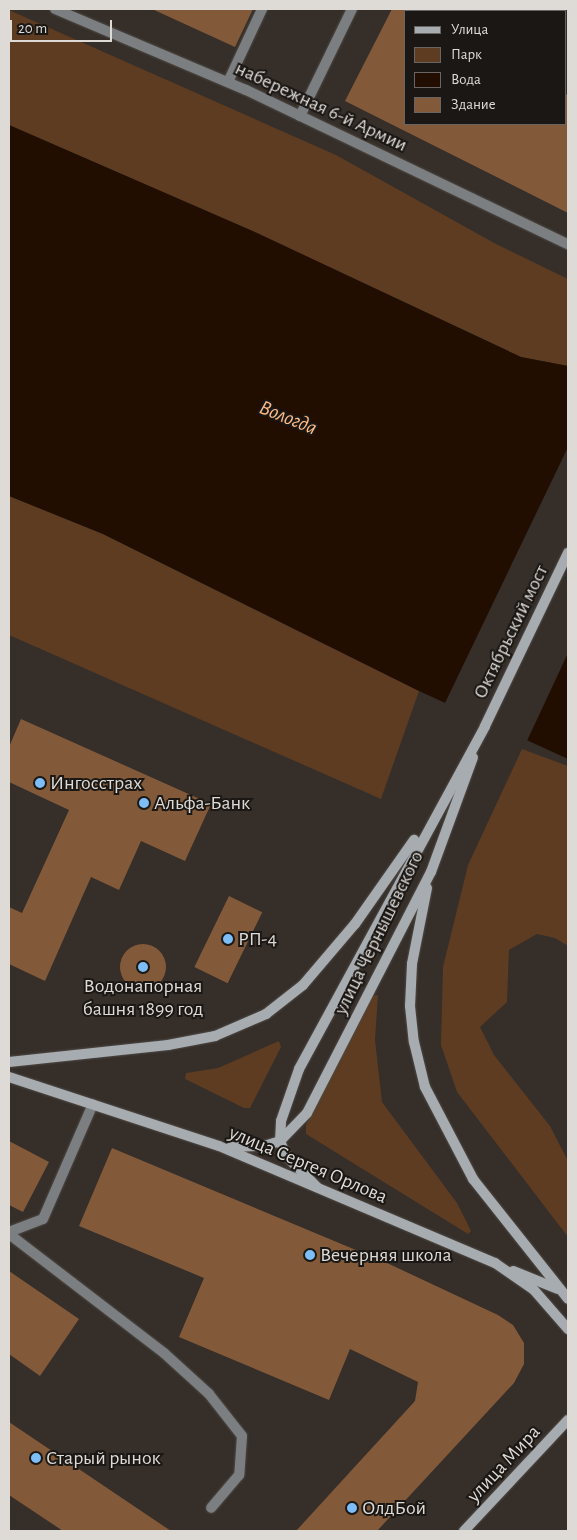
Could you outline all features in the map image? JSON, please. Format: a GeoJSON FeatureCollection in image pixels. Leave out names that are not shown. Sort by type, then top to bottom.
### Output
{"type":"FeatureCollection","features":[{"type":"Feature","properties":{"kind":"main road","name":"Октябрьский мост"},"geometry":{"type":"LineString","coordinates":[[484,727],[568,553]]}},
{"type":"Feature","properties":{"kind":"main road","name":"улица Чернышевского"},"geometry":{"type":"LineString","coordinates":[[280,1141],[281,1121],[299,1070],[440,805],[484,727]]}},
{"type":"Feature","properties":{"kind":"main road","name":"улица Чернышевского"},"geometry":{"type":"LineString","coordinates":[[219,1146],[244,1149],[280,1141],[296,1128],[326,1081],[430,872],[484,727]]}},
{"type":"Feature","properties":{"kind":"main road"},"geometry":{"type":"LineString","coordinates":[[9,1062],[168,1045],[216,1036],[266,1014],[303,984],[355,924],[440,805]]}},
{"type":"Feature","properties":{"kind":"main road"},"geometry":{"type":"LineString","coordinates":[[430,872],[412,964],[410,1006],[414,1042],[425,1087],[473,1180],[568,1299]]}},
{"type":"Feature","properties":{"kind":"main road","name":"улица Сергея Орлова"},"geometry":{"type":"LineString","coordinates":[[9,1077],[219,1146],[495,1263],[534,1290],[568,1329]]}},
{"type":"Feature","properties":{"kind":"main road"},"geometry":{"type":"LineString","coordinates":[[280,1141],[287,1157],[317,1188]]}},
{"type":"Feature","properties":{"kind":"main road"},"geometry":{"type":"LineString","coordinates":[[495,1263],[559,1289]]}},
{"type":"Feature","properties":{"kind":"main road","name":"улица Мира"},"geometry":{"type":"LineString","coordinates":[[464,1531],[568,1420]]}},
{"type":"Feature","properties":{"kind":"street","name":"набережная 6-й Армии"},"geometry":{"type":"LineString","coordinates":[[55,9],[228,82],[568,244]]}},
{"type":"Feature","properties":{"kind":"street"},"geometry":{"type":"LineString","coordinates":[[228,82],[262,9]]}},
{"type":"Feature","properties":{"kind":"street"},"geometry":{"type":"LineString","coordinates":[[300,116],[352,9]]}},
{"type":"Feature","properties":{"kind":"street"},"geometry":{"type":"LineString","coordinates":[[93,1104],[43,1219],[9,1233],[164,1353],[209,1394],[242,1436],[239,1475],[211,1508]]}},
{"type":"Feature","properties":{"kind":"green space"},"geometry":{"type":"Polygon","coordinates":[[[9,10],[336,155],[496,244],[568,279],[568,366],[521,357],[257,233],[9,125],[9,10]]]}},
{"type":"Feature","properties":{"kind":"green space"},"geometry":{"type":"Polygon","coordinates":[[[9,496],[103,534],[419,691],[381,799],[9,635],[9,496]]]}},
{"type":"Feature","properties":{"kind":"green space"},"geometry":{"type":"Polygon","coordinates":[[[522,749],[568,766],[568,946],[555,938],[537,934],[509,950],[507,1002],[480,1027],[494,1055],[550,1126],[568,1161],[568,1237],[457,1092],[441,1045],[443,967],[468,865],[522,749]]]}},
{"type":"Feature","properties":{"kind":"green space"},"geometry":{"type":"Polygon","coordinates":[[[378,995],[375,1040],[382,1102],[457,1203],[471,1231],[468,1234],[306,1134],[306,1125],[371,996],[378,995]]]}},
{"type":"Feature","properties":{"kind":"green space"},"geometry":{"type":"Polygon","coordinates":[[[279,1041],[281,1047],[250,1108],[244,1108],[185,1079],[186,1073],[218,1068],[279,1041]]]}},
{"type":"Feature","properties":{"kind":"water","name":"Вологда"},"geometry":{"type":"Polygon","coordinates":[[[9,125],[257,233],[521,357],[568,366],[568,759],[419,691],[103,534],[9,496],[9,125]]]}},
{"type":"Feature","properties":{"kind":"pier"},"geometry":{"type":"Polygon","coordinates":[[[568,447],[568,653],[526,743],[444,705],[568,447]]]}},
{"type":"Feature","properties":{"kind":"building"},"geometry":{"type":"Polygon","coordinates":[[[152,9],[253,9],[235,47],[152,9]]]}},
{"type":"Feature","properties":{"kind":"building"},"geometry":{"type":"Polygon","coordinates":[[[392,9],[488,9],[404,10],[404,125],[567,125],[567,95],[568,213],[345,101],[392,9]]]}},
{"type":"Feature","properties":{"kind":"building"},"geometry":{"type":"Polygon","coordinates":[[[21,719],[211,804],[185,861],[141,841],[119,890],[91,877],[45,981],[9,964],[9,907],[22,913],[69,810],[9,782],[9,747],[21,719]]]}},
{"type":"Feature","properties":{"kind":"building","name":"РП-4"},"geometry":{"type":"Polygon","coordinates":[[[229,896],[262,912],[228,983],[194,967],[229,896]]]}},
{"type":"Feature","properties":{"kind":"building","name":"Водонапорная башня 1899 год"},"geometry":{"type":"Polygon","coordinates":[[[139,944],[147,944],[156,948],[162,954],[166,967],[162,980],[156,986],[147,990],[139,990],[130,986],[124,980],[120,971],[120,963],[124,954],[130,948],[139,944]]]}},
{"type":"Feature","properties":{"kind":"building"},"geometry":{"type":"Polygon","coordinates":[[[9,1141],[49,1162],[23,1212],[9,1205],[9,1141]]]}},
{"type":"Feature","properties":{"kind":"building"},"geometry":{"type":"Polygon","coordinates":[[[112,1148],[387,1263],[498,1315],[513,1325],[524,1343],[524,1364],[514,1383],[377,1531],[296,1531],[415,1401],[418,1382],[350,1349],[329,1400],[179,1337],[204,1278],[79,1226],[112,1148]]]}},
{"type":"Feature","properties":{"kind":"building"},"geometry":{"type":"Polygon","coordinates":[[[9,1271],[79,1319],[40,1376],[9,1354],[9,1271]]]}},
{"type":"Feature","properties":{"kind":"building","name":"Старый рынок"},"geometry":{"type":"Polygon","coordinates":[[[9,1422],[171,1531],[63,1531],[9,1495],[9,1422]]]}},
{"type":"Feature","properties":{"kind":"place","name":"Ингосстрах"},"geometry":{"type":"Point","coordinates":[40,783]}},
{"type":"Feature","properties":{"kind":"place","name":"Альфа-Банк"},"geometry":{"type":"Point","coordinates":[144,803]}},
{"type":"Feature","properties":{"kind":"place","name":"РП-4"},"geometry":{"type":"Point","coordinates":[228,939]}},
{"type":"Feature","properties":{"kind":"place","name":"Водонапорная башня 1899 год"},"geometry":{"type":"Point","coordinates":[143,967]}},
{"type":"Feature","properties":{"kind":"place","name":"Вечерняя школа"},"geometry":{"type":"Point","coordinates":[310,1255]}},
{"type":"Feature","properties":{"kind":"place","name":"Старый рынок"},"geometry":{"type":"Point","coordinates":[36,1458]}},
{"type":"Feature","properties":{"kind":"place","name":"ОлдБой"},"geometry":{"type":"Point","coordinates":[352,1508]}}]}
